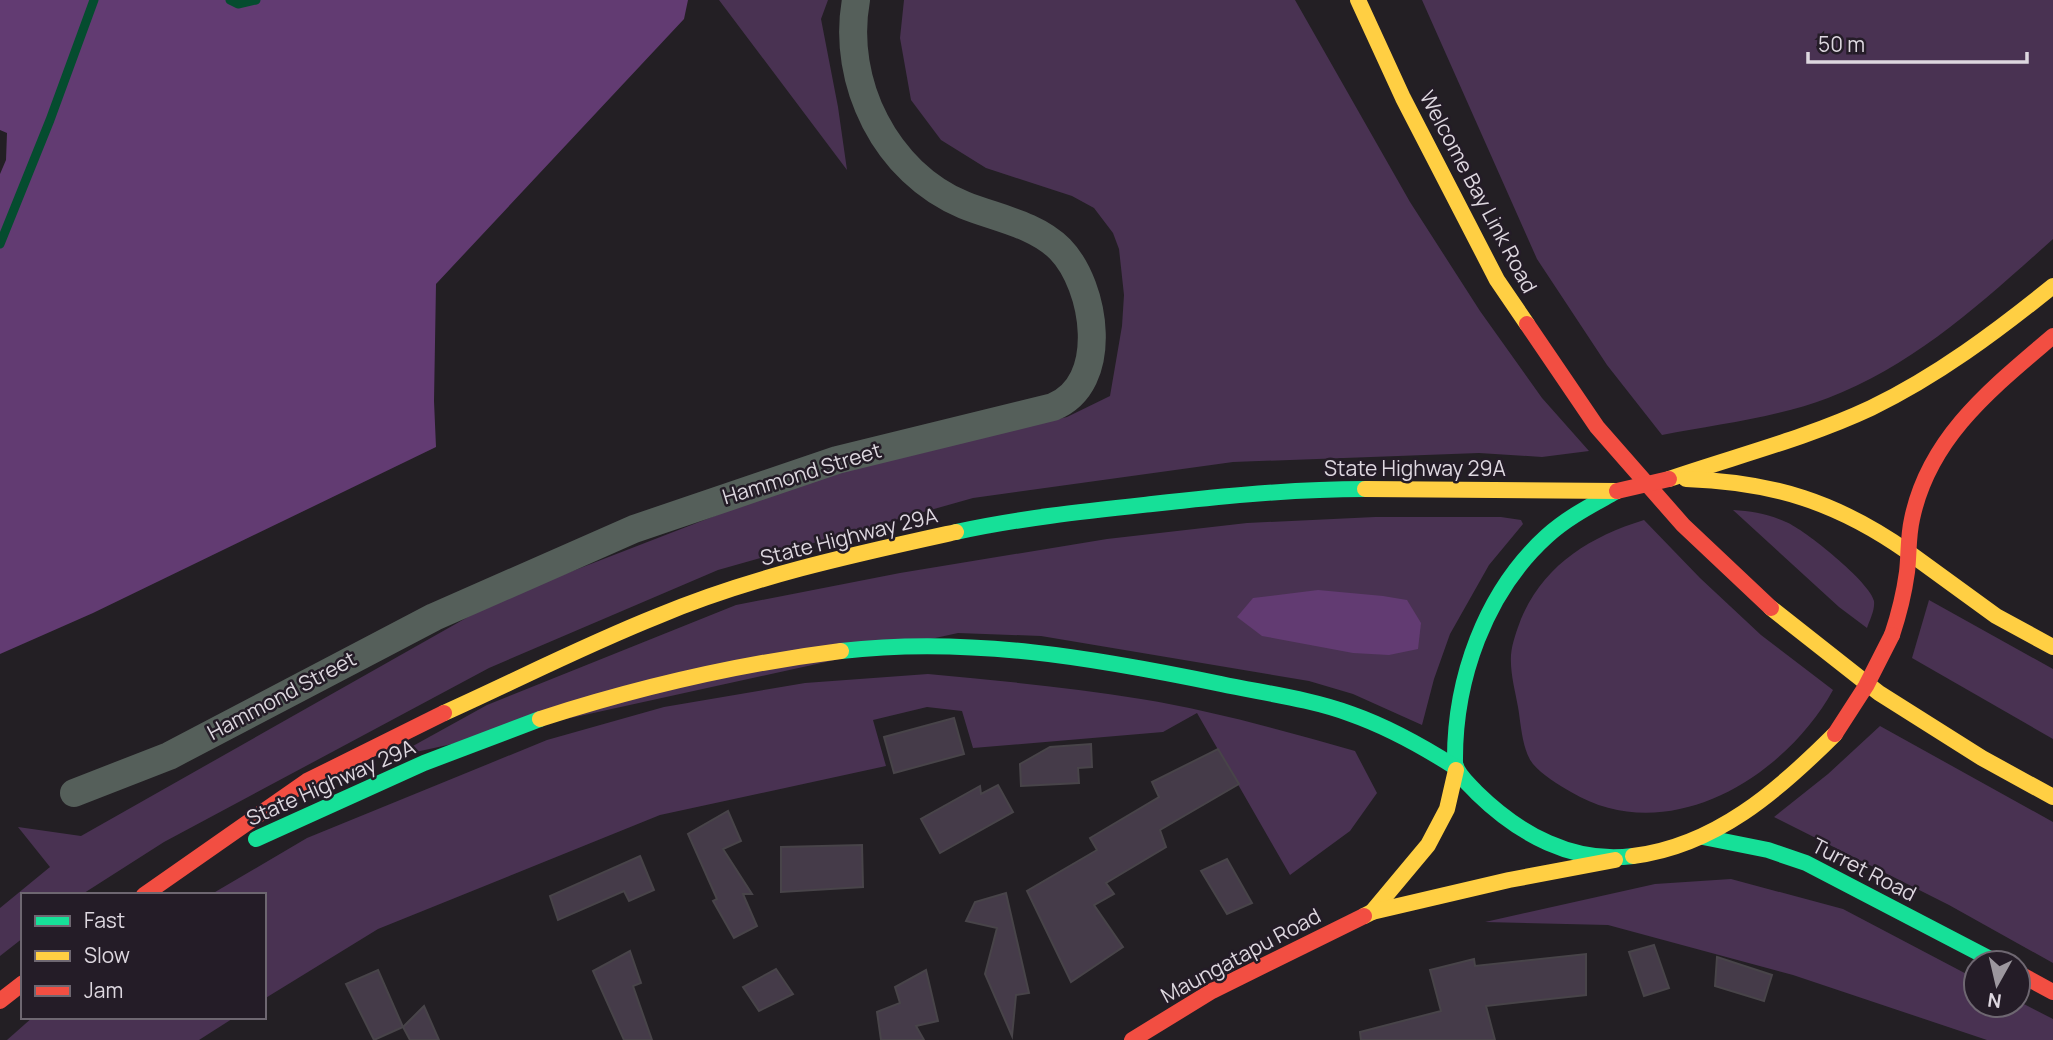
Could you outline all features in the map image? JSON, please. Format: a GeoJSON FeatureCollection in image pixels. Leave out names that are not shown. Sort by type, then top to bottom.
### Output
{"type":"FeatureCollection","features":[{"type":"Feature","properties":{"kind":"main road","name":"Welcome Bay Link Road"},"geometry":{"type":"LineString","coordinates":[[1358,0],[1403,98],[1497,280],[1597,428],[1683,525],[1777,614],[1879,693],[1982,758],[2053,797]]}},
{"type":"Feature","properties":{"kind":"main road"},"geometry":{"type":"LineString","coordinates":[[1617,491],[1702,473],[1894,397],[1964,356],[2053,286]]}},
{"type":"Feature","properties":{"kind":"main road"},"geometry":{"type":"LineString","coordinates":[[1908,552],[1912,519],[1923,477],[1941,442],[1990,390],[2053,336]]}},
{"type":"Feature","properties":{"kind":"main road"},"geometry":{"type":"LineString","coordinates":[[1702,473],[1772,488],[1830,505],[1858,518],[1908,552],[1970,600],[2053,647]]}},
{"type":"Feature","properties":{"kind":"main road","name":"State Highway 29A"},"geometry":{"type":"LineString","coordinates":[[147,893],[307,781],[428,720],[659,615],[753,583],[860,553],[979,527],[1223,496],[1326,489],[1617,491]]}},
{"type":"Feature","properties":{"kind":"main road","name":"Maungatapu Road"},"geometry":{"type":"LineString","coordinates":[[1372,912],[1428,845],[1447,809],[1456,768],[1462,692],[1479,631],[1492,604],[1508,579],[1546,536],[1573,516],[1617,491]]}},
{"type":"Feature","properties":{"kind":"main road","name":"Maungatapu Road"},"geometry":{"type":"LineString","coordinates":[[1132,1040],[1212,991],[1372,912],[1510,880],[1656,854],[1703,837],[1741,817],[1809,762],[1835,734],[1862,696],[1892,635],[1902,603],[1908,552]]}},
{"type":"Feature","properties":{"kind":"main road","name":"State Highway 29A"},"geometry":{"type":"LineString","coordinates":[[162,883],[373,784],[481,740],[564,712],[740,666],[832,651],[910,645],[1037,650],[1226,684],[1353,714],[1408,738],[1456,768],[1498,811],[1531,836],[1572,852],[1623,859]]}},
{"type":"Feature","properties":{"kind":"main road","name":"Turret Road"},"geometry":{"type":"LineString","coordinates":[[1703,837],[1782,853],[1806,863],[1971,949]]}},
{"type":"Feature","properties":{"kind":"main road"},"geometry":{"type":"LineString","coordinates":[[2032,981],[2053,992]]}},
{"type":"Feature","properties":{"kind":"main road"},"geometry":{"type":"LineString","coordinates":[[0,1001],[21,985]]}},
{"type":"Feature","properties":{"kind":"street","name":"Hammond Street"},"geometry":{"type":"LineString","coordinates":[[74,793],[169,756],[434,617],[634,529],[837,460],[1053,407],[1069,398],[1081,382],[1091,338],[1088,301],[1077,272],[1059,249],[1042,236],[951,198],[923,181],[905,164],[879,128],[858,78],[853,32],[856,0]]}},
{"type":"Feature","properties":{"kind":"shaded area"},"geometry":{"type":"Polygon","coordinates":[[[0,0],[688,0],[684,19],[436,284],[436,447],[93,613],[0,654],[0,174],[6,160],[7,133],[0,130],[0,0]]]}},
{"type":"Feature","properties":{"kind":"shaded area"},"geometry":{"type":"Polygon","coordinates":[[[719,0],[828,0],[821,19],[847,170],[719,0]]]}},
{"type":"Feature","properties":{"kind":"shaded area"},"geometry":{"type":"Polygon","coordinates":[[[904,0],[1295,0],[1410,202],[1480,311],[1542,398],[1589,451],[1542,457],[1479,453],[1233,462],[973,498],[718,570],[489,668],[164,842],[84,893],[21,893],[21,940],[0,956],[0,908],[50,867],[18,827],[81,836],[498,600],[828,472],[1067,417],[1110,396],[1122,326],[1124,295],[1119,249],[1113,233],[1094,208],[1072,196],[986,168],[941,140],[911,100],[900,38],[904,0]]]}},
{"type":"Feature","properties":{"kind":"shaded area"},"geometry":{"type":"Polygon","coordinates":[[[1422,0],[2053,0],[2053,239],[1948,329],[1890,368],[1860,384],[1809,405],[1662,435],[1607,365],[1537,259],[1422,0]]]}},
{"type":"Feature","properties":{"kind":"shaded area"},"geometry":{"type":"Polygon","coordinates":[[[1733,510],[1760,513],[1786,522],[1836,557],[1862,582],[1874,601],[1867,628],[1839,607],[1733,510]]]}},
{"type":"Feature","properties":{"kind":"shaded area"},"geometry":{"type":"Polygon","coordinates":[[[1375,517],[1501,517],[1521,520],[1523,524],[1489,565],[1450,634],[1422,725],[1353,694],[1309,681],[1041,636],[958,633],[393,757],[487,705],[736,605],[900,573],[1107,539],[1247,523],[1375,517]]]}},
{"type":"Feature","properties":{"kind":"shaded area"},"geometry":{"type":"Polygon","coordinates":[[[1644,520],[1700,578],[1761,635],[1833,690],[1812,722],[1785,751],[1755,776],[1720,795],[1684,808],[1646,813],[1608,808],[1571,792],[1533,764],[1522,737],[1511,662],[1512,646],[1521,619],[1542,583],[1556,568],[1570,556],[1605,535],[1644,520]]]}},
{"type":"Feature","properties":{"kind":"shaded area"},"geometry":{"type":"Polygon","coordinates":[[[1318,590],[1407,600],[1421,623],[1418,649],[1389,655],[1353,653],[1262,636],[1237,617],[1253,598],[1318,590]]]}},
{"type":"Feature","properties":{"kind":"shaded area"},"geometry":{"type":"Polygon","coordinates":[[[1929,600],[2053,669],[2053,739],[1912,658],[1929,600]]]}},
{"type":"Feature","properties":{"kind":"shaded area"},"geometry":{"type":"Polygon","coordinates":[[[928,674],[1115,695],[1195,709],[1355,751],[1377,793],[1350,831],[1290,875],[1197,713],[1163,732],[973,748],[962,711],[927,707],[873,720],[886,766],[660,815],[378,929],[266,998],[266,893],[213,893],[307,838],[547,740],[664,707],[805,683],[928,674]]]}},
{"type":"Feature","properties":{"kind":"shaded area"},"geometry":{"type":"Polygon","coordinates":[[[1880,726],[2053,822],[2053,963],[1949,905],[1774,817],[1828,774],[1880,726]]]}},
{"type":"Feature","properties":{"kind":"shaded area"},"geometry":{"type":"Polygon","coordinates":[[[1731,879],[1843,909],[1962,972],[1962,1019],[2032,1019],[2032,1008],[2053,1019],[2053,1040],[1987,1040],[1793,975],[1608,925],[1485,922],[1655,884],[1731,879]]]}},
{"type":"Feature","properties":{"kind":"shaded area"},"geometry":{"type":"Polygon","coordinates":[[[31,1019],[232,1019],[199,1040],[7,1040],[31,1019]]]}},
{"type":"Feature","properties":{"kind":"building"},"geometry":{"type":"Polygon","coordinates":[[[954,718],[964,754],[894,773],[884,737],[954,718]]]}},
{"type":"Feature","properties":{"kind":"building"},"geometry":{"type":"Polygon","coordinates":[[[1091,744],[1092,767],[1078,768],[1079,783],[1021,786],[1020,764],[1050,747],[1091,744]]]}},
{"type":"Feature","properties":{"kind":"building"},"geometry":{"type":"Polygon","coordinates":[[[1218,749],[1239,784],[1160,830],[1166,847],[1106,883],[1114,894],[1094,905],[1123,947],[1071,982],[1027,891],[1097,850],[1090,838],[1159,797],[1152,782],[1218,749]]]}},
{"type":"Feature","properties":{"kind":"building"},"geometry":{"type":"Polygon","coordinates":[[[998,785],[1013,812],[940,853],[921,819],[980,786],[981,794],[998,785]]]}},
{"type":"Feature","properties":{"kind":"building"},"geometry":{"type":"Polygon","coordinates":[[[728,811],[741,841],[723,849],[752,894],[743,894],[757,926],[734,938],[713,901],[717,899],[688,834],[728,811]]]}},
{"type":"Feature","properties":{"kind":"building"},"geometry":{"type":"Polygon","coordinates":[[[862,845],[863,887],[781,892],[781,847],[862,845]]]}},
{"type":"Feature","properties":{"kind":"building"},"geometry":{"type":"Polygon","coordinates":[[[640,856],[654,890],[629,901],[624,891],[558,920],[550,896],[640,856]]]}},
{"type":"Feature","properties":{"kind":"building"},"geometry":{"type":"Polygon","coordinates":[[[1227,859],[1252,903],[1227,914],[1201,871],[1227,859]]]}},
{"type":"Feature","properties":{"kind":"building"},"geometry":{"type":"Polygon","coordinates":[[[1006,893],[1029,993],[1016,995],[1012,1036],[985,974],[997,928],[966,921],[975,902],[1006,893]]]}},
{"type":"Feature","properties":{"kind":"building"},"geometry":{"type":"Polygon","coordinates":[[[1654,945],[1669,988],[1644,996],[1629,952],[1654,945]]]}},
{"type":"Feature","properties":{"kind":"building"},"geometry":{"type":"Polygon","coordinates":[[[630,951],[641,983],[633,986],[652,1040],[624,1040],[593,971],[630,951]]]}},
{"type":"Feature","properties":{"kind":"building"},"geometry":{"type":"Polygon","coordinates":[[[1586,954],[1586,995],[1486,1006],[1495,1040],[1361,1040],[1360,1032],[1441,1011],[1430,970],[1474,959],[1475,966],[1586,954]]]}},
{"type":"Feature","properties":{"kind":"building"},"geometry":{"type":"Polygon","coordinates":[[[1717,957],[1772,975],[1764,1001],[1715,986],[1717,957]]]}},
{"type":"Feature","properties":{"kind":"building"},"geometry":{"type":"Polygon","coordinates":[[[776,969],[793,994],[759,1011],[743,987],[776,969]]]}},
{"type":"Feature","properties":{"kind":"building"},"geometry":{"type":"Polygon","coordinates":[[[378,970],[403,1027],[374,1040],[346,984],[378,970]]]}},
{"type":"Feature","properties":{"kind":"building"},"geometry":{"type":"Polygon","coordinates":[[[926,970],[938,1021],[916,1026],[924,1040],[881,1040],[877,1012],[900,1003],[895,987],[926,970]]]}},
{"type":"Feature","properties":{"kind":"building"},"geometry":{"type":"Polygon","coordinates":[[[424,1006],[439,1040],[410,1040],[403,1027],[424,1006]]]}},
{"type":"Feature","properties":{"kind":"waterway"},"geometry":{"type":"LineString","coordinates":[[0,244],[94,0]]}},
{"type":"Feature","properties":{"kind":"waterway"},"geometry":{"type":"LineString","coordinates":[[230,0],[238,4],[256,0]]}},
{"type":"Feature","properties":{"kind":"traffic: fast"},"geometry":{"type":"LineString","coordinates":[[956,532],[1054,515],[1179,501],[1285,492],[1365,489]]}},
{"type":"Feature","properties":{"kind":"traffic: fast"},"geometry":{"type":"LineString","coordinates":[[1615,492],[1555,529],[1525,558],[1506,583],[1477,639],[1467,669],[1460,700],[1455,763],[1461,775],[1493,808],[1548,843],[1589,855],[1633,856]]}},
{"type":"Feature","properties":{"kind":"traffic: fast"},"geometry":{"type":"LineString","coordinates":[[841,651],[889,647],[984,648],[1079,658],[1174,675],[1336,709],[1391,731],[1455,767]]}},
{"type":"Feature","properties":{"kind":"traffic: fast"},"geometry":{"type":"LineString","coordinates":[[256,839],[424,763],[540,719]]}},
{"type":"Feature","properties":{"kind":"traffic: fast"},"geometry":{"type":"LineString","coordinates":[[1703,837],[1768,850],[1806,863],[1971,949]]}},
{"type":"Feature","properties":{"kind":"traffic: slow"},"geometry":{"type":"LineString","coordinates":[[1358,0],[1403,98],[1497,280],[1527,324]]}},
{"type":"Feature","properties":{"kind":"traffic: slow"},"geometry":{"type":"LineString","coordinates":[[1669,479],[1797,438],[1871,408],[1919,382],[1965,352],[2053,286]]}},
{"type":"Feature","properties":{"kind":"traffic: slow"},"geometry":{"type":"LineString","coordinates":[[1686,479],[1747,485],[1803,498],[1856,520],[1908,552]]}},
{"type":"Feature","properties":{"kind":"traffic: slow"},"geometry":{"type":"LineString","coordinates":[[1365,489],[1617,491]]}},
{"type":"Feature","properties":{"kind":"traffic: slow"},"geometry":{"type":"LineString","coordinates":[[444,713],[631,627],[694,602],[805,567],[956,532]]}},
{"type":"Feature","properties":{"kind":"traffic: slow"},"geometry":{"type":"LineString","coordinates":[[1908,552],[1996,616],[2053,647]]}},
{"type":"Feature","properties":{"kind":"traffic: slow"},"geometry":{"type":"LineString","coordinates":[[1771,608],[1879,693],[1982,758],[2053,797]]}},
{"type":"Feature","properties":{"kind":"traffic: slow"},"geometry":{"type":"LineString","coordinates":[[540,719],[689,678],[841,651]]}},
{"type":"Feature","properties":{"kind":"traffic: slow"},"geometry":{"type":"LineString","coordinates":[[1633,856],[1691,841],[1743,813],[1791,776],[1835,734]]}},
{"type":"Feature","properties":{"kind":"traffic: slow"},"geometry":{"type":"LineString","coordinates":[[1372,912],[1428,845],[1447,809],[1456,770]]}},
{"type":"Feature","properties":{"kind":"traffic: slow"},"geometry":{"type":"LineString","coordinates":[[1364,916],[1509,880],[1615,860]]}},
{"type":"Feature","properties":{"kind":"traffic: jam"},"geometry":{"type":"LineString","coordinates":[[1527,324],[1597,427],[1683,525],[1771,608]]}},
{"type":"Feature","properties":{"kind":"traffic: jam"},"geometry":{"type":"LineString","coordinates":[[1892,635],[1906,580],[1912,519],[1920,490],[1933,463],[1966,416],[2053,336]]}},
{"type":"Feature","properties":{"kind":"traffic: jam"},"geometry":{"type":"LineString","coordinates":[[1617,491],[1669,479]]}},
{"type":"Feature","properties":{"kind":"traffic: jam"},"geometry":{"type":"LineString","coordinates":[[1835,734],[1866,686],[1892,635]]}},
{"type":"Feature","properties":{"kind":"traffic: jam"},"geometry":{"type":"LineString","coordinates":[[147,893],[307,781],[444,713]]}},
{"type":"Feature","properties":{"kind":"traffic: jam"},"geometry":{"type":"LineString","coordinates":[[1132,1040],[1212,991],[1364,916]]}},
{"type":"Feature","properties":{"kind":"traffic: jam"},"geometry":{"type":"LineString","coordinates":[[2032,981],[2053,992]]}},
{"type":"Feature","properties":{"kind":"traffic: jam"},"geometry":{"type":"LineString","coordinates":[[0,1001],[21,985]]}}]}
